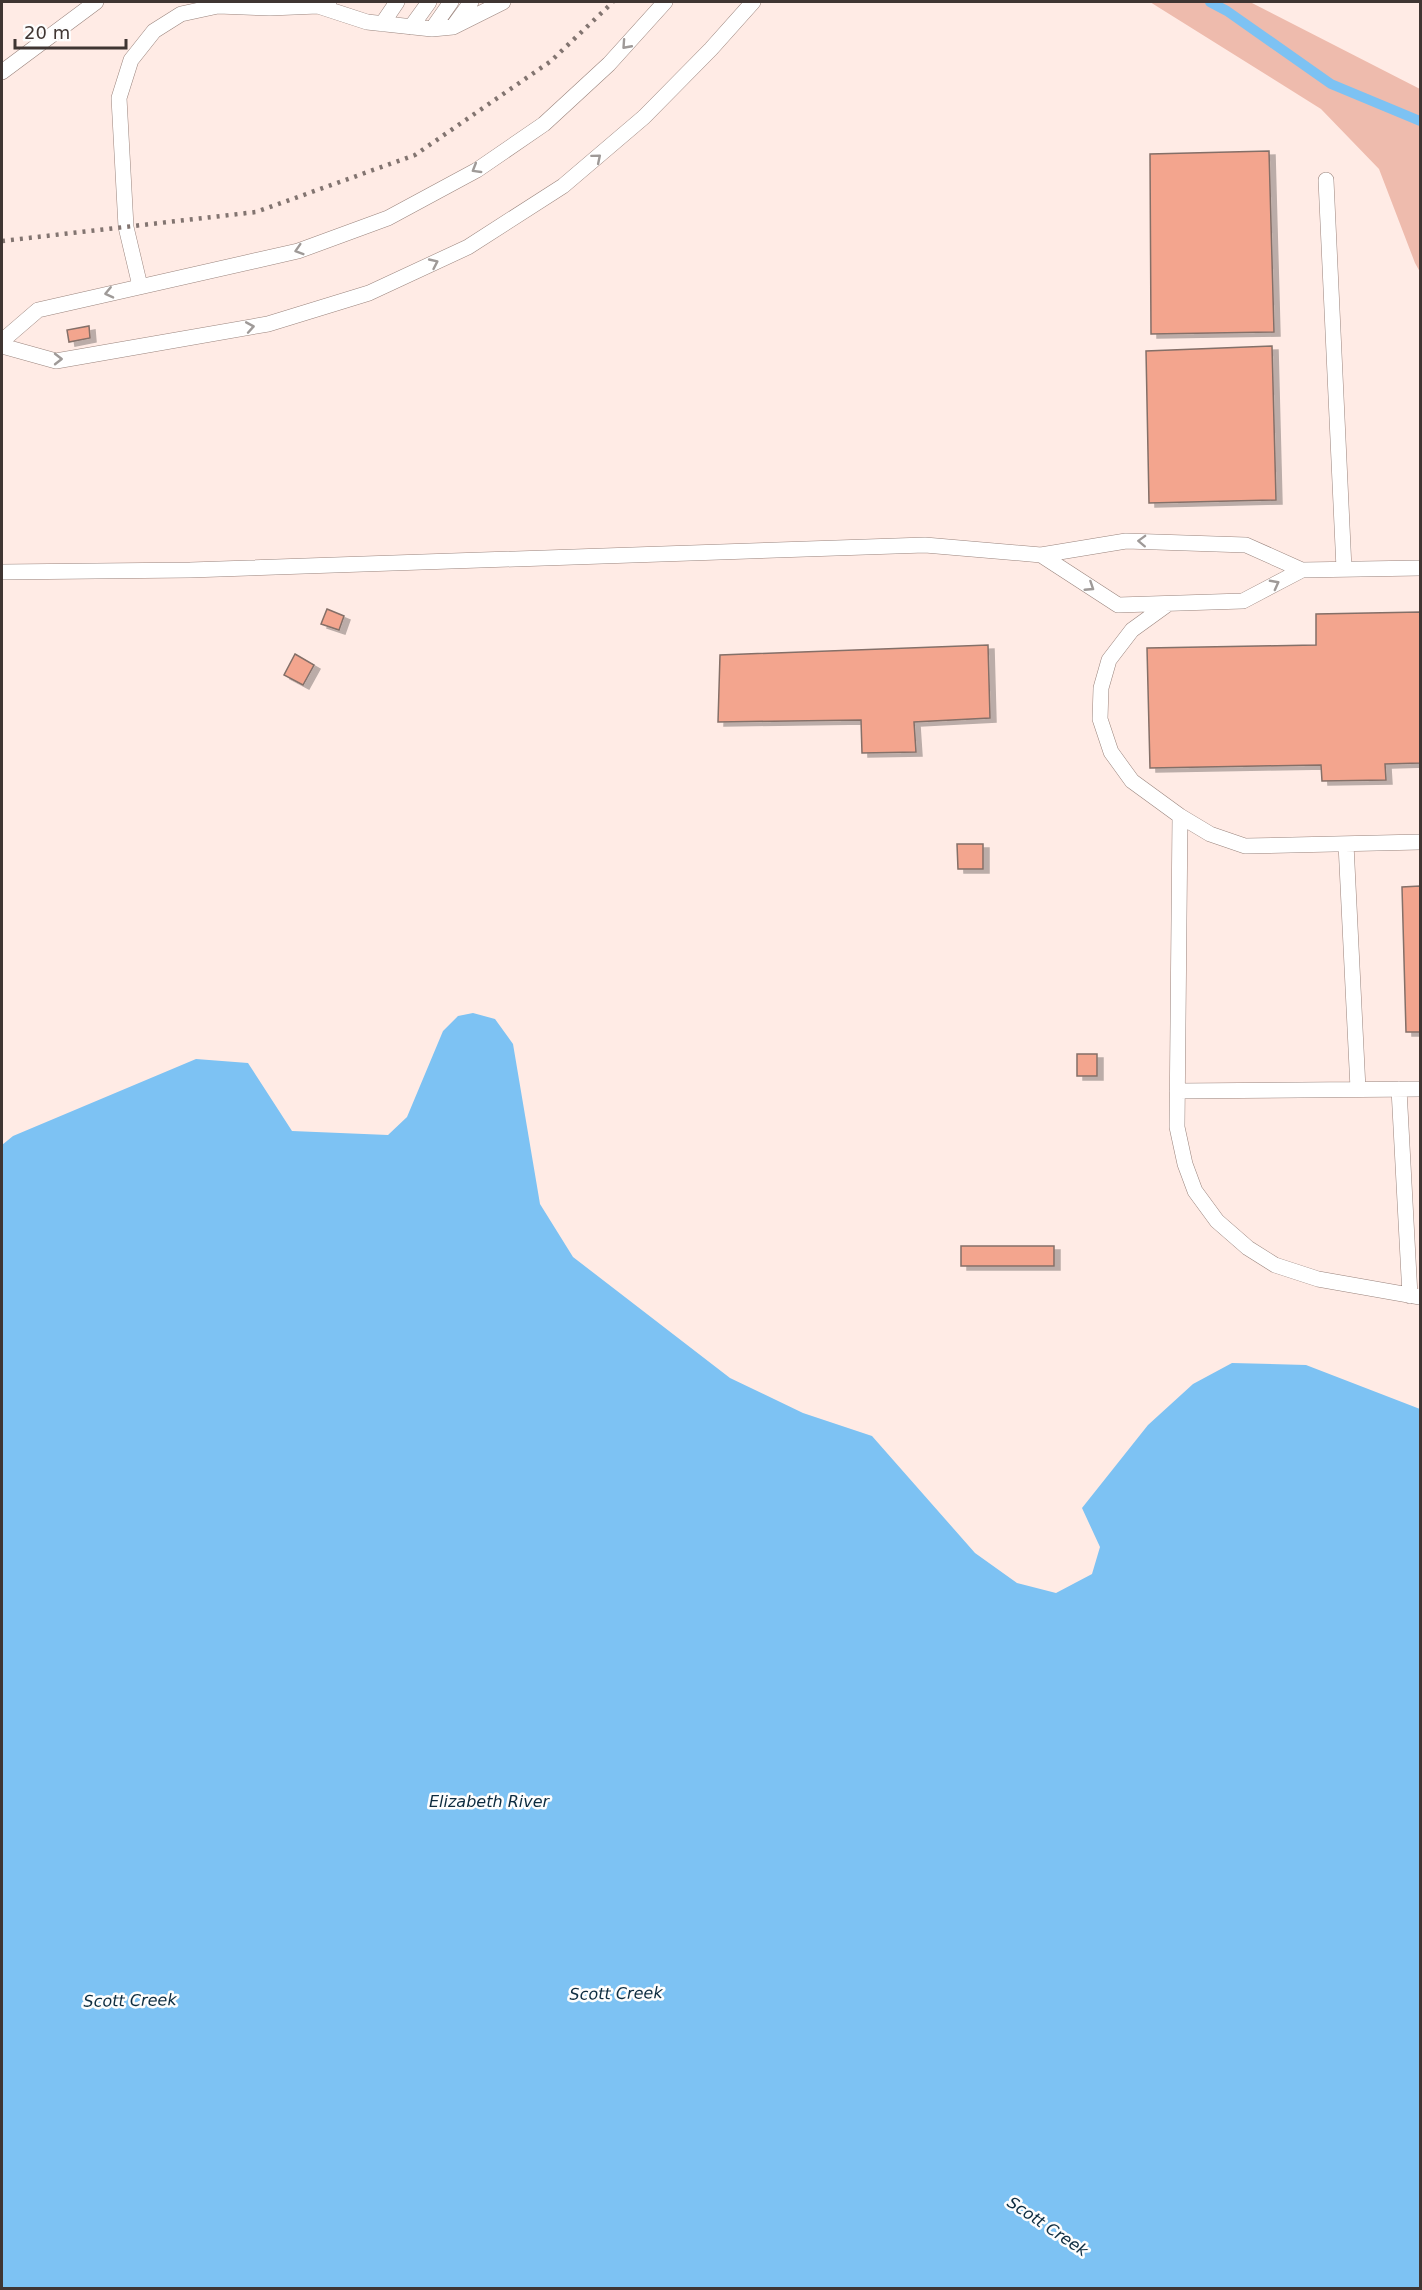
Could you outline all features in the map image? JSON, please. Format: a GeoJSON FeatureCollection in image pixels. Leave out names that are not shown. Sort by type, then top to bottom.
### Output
{"type":"FeatureCollection","features":[{"type":"Feature","properties":{"kind":"lane"},"geometry":{"type":"LineString","coordinates":[[2,72],[96,2]]}},
{"type":"Feature","properties":{"kind":"lane"},"geometry":{"type":"LineString","coordinates":[[382,24],[398,2]]}},
{"type":"Feature","properties":{"kind":"lane"},"geometry":{"type":"LineString","coordinates":[[411,27],[429,2]]}},
{"type":"Feature","properties":{"kind":"lane"},"geometry":{"type":"LineString","coordinates":[[432,29],[451,2]]}},
{"type":"Feature","properties":{"kind":"lane"},"geometry":{"type":"LineString","coordinates":[[453,27],[471,2]]}},
{"type":"Feature","properties":{"kind":"lane"},"geometry":{"type":"LineString","coordinates":[[140,286],[126,227],[119,98],[131,60],[154,31],[181,14],[218,6],[270,8],[324,4],[367,22],[432,29],[453,27],[503,2]]}},
{"type":"Feature","properties":{"kind":"lane"},"geometry":{"type":"LineString","coordinates":[[2,341],[38,310],[298,251],[388,218],[477,170],[544,124],[609,64],[665,2]]}},
{"type":"Feature","properties":{"kind":"lane"},"geometry":{"type":"LineString","coordinates":[[2,346],[56,361],[268,324],[369,293],[468,248],[563,186],[644,117],[711,49],[753,2]]}},
{"type":"Feature","properties":{"kind":"lane"},"geometry":{"type":"LineString","coordinates":[[1326,180],[1344,569]]}},
{"type":"Feature","properties":{"kind":"lane"},"geometry":{"type":"LineString","coordinates":[[2,572],[202,570],[925,545],[1041,555],[1126,541],[1246,545],[1302,570],[1420,568]]}},
{"type":"Feature","properties":{"kind":"lane"},"geometry":{"type":"LineString","coordinates":[[1041,555],[1118,605],[1243,601],[1302,570]]}},
{"type":"Feature","properties":{"kind":"lane"},"geometry":{"type":"LineString","coordinates":[[1168,603],[1132,630],[1109,660],[1101,688],[1100,719],[1111,752],[1132,782],[1210,834],[1245,846],[1420,842]]}},
{"type":"Feature","properties":{"kind":"lane"},"geometry":{"type":"LineString","coordinates":[[1180,816],[1177,1127],[1185,1164],[1196,1191],[1217,1221],[1248,1248],[1275,1265],[1318,1279],[1415,1296],[1399,1089]]}},
{"type":"Feature","properties":{"kind":"lane"},"geometry":{"type":"LineString","coordinates":[[1346,844],[1358,1089]]}},
{"type":"Feature","properties":{"kind":"lane"},"geometry":{"type":"LineString","coordinates":[[1177,1092],[1420,1089]]}},
{"type":"Feature","properties":{"kind":"shaded area"},"geometry":{"type":"Polygon","coordinates":[[[1150,2],[1250,2],[1420,89],[1420,272],[1379,169],[1321,109],[1150,2]]]}},
{"type":"Feature","properties":{"kind":"water","name":"Elizabeth River"},"geometry":{"type":"Polygon","coordinates":[[[473,1013],[495,1019],[513,1044],[540,1204],[573,1257],[730,1378],[803,1413],[872,1436],[975,1553],[1017,1583],[1056,1593],[1092,1574],[1100,1547],[1082,1508],[1148,1425],[1193,1384],[1232,1363],[1306,1365],[1420,1409],[1420,2288],[2,2288],[2,1145],[13,1136],[196,1059],[248,1063],[292,1131],[388,1135],[407,1117],[443,1031],[458,1016],[473,1013]]]}},
{"type":"Feature","properties":{"kind":"building"},"geometry":{"type":"Polygon","coordinates":[[[1269,151],[1274,332],[1151,334],[1150,154],[1269,151]]]}},
{"type":"Feature","properties":{"kind":"building"},"geometry":{"type":"Polygon","coordinates":[[[89,326],[90,338],[69,342],[67,330],[89,326]]]}},
{"type":"Feature","properties":{"kind":"building"},"geometry":{"type":"Polygon","coordinates":[[[1272,346],[1276,500],[1149,503],[1146,351],[1272,346]]]}},
{"type":"Feature","properties":{"kind":"building"},"geometry":{"type":"Polygon","coordinates":[[[327,609],[344,616],[339,630],[321,624],[327,609]]]}},
{"type":"Feature","properties":{"kind":"building"},"geometry":{"type":"Polygon","coordinates":[[[1420,612],[1420,763],[1385,764],[1386,780],[1322,781],[1321,765],[1150,768],[1147,648],[1316,645],[1316,614],[1420,612]]]}},
{"type":"Feature","properties":{"kind":"building"},"geometry":{"type":"Polygon","coordinates":[[[988,645],[990,718],[914,722],[916,752],[862,753],[861,720],[718,722],[720,655],[988,645]]]}},
{"type":"Feature","properties":{"kind":"building"},"geometry":{"type":"Polygon","coordinates":[[[295,654],[314,665],[303,685],[284,675],[295,654]]]}},
{"type":"Feature","properties":{"kind":"building"},"geometry":{"type":"Polygon","coordinates":[[[957,844],[983,844],[983,869],[958,869],[957,844]]]}},
{"type":"Feature","properties":{"kind":"building"},"geometry":{"type":"Polygon","coordinates":[[[1420,886],[1420,1032],[1406,1032],[1402,887],[1420,886]]]}},
{"type":"Feature","properties":{"kind":"building"},"geometry":{"type":"Polygon","coordinates":[[[1077,1054],[1097,1054],[1097,1076],[1077,1076],[1077,1054]]]}},
{"type":"Feature","properties":{"kind":"building"},"geometry":{"type":"Polygon","coordinates":[[[961,1246],[1054,1246],[1054,1266],[961,1266],[961,1246]]]}},
{"type":"Feature","properties":{"kind":"waterway"},"geometry":{"type":"LineString","coordinates":[[1210,2],[1227,11],[1331,84],[1420,121]]}},
{"type":"Feature","properties":{"kind":"railway"},"geometry":{"type":"LineString","coordinates":[[2,241],[256,212],[415,155],[551,61],[613,2]]}},
{"type":"Feature","properties":{"kind":"water label","name":"Scott Creek"},"geometry":{"type":"Point","coordinates":[616,1993]}},
{"type":"Feature","properties":{"kind":"water label","name":"Scott Creek"},"geometry":{"type":"Point","coordinates":[130,2000]}},
{"type":"Feature","properties":{"kind":"water label","name":"Scott Creek"},"geometry":{"type":"Point","coordinates":[1048,2226]}}]}
